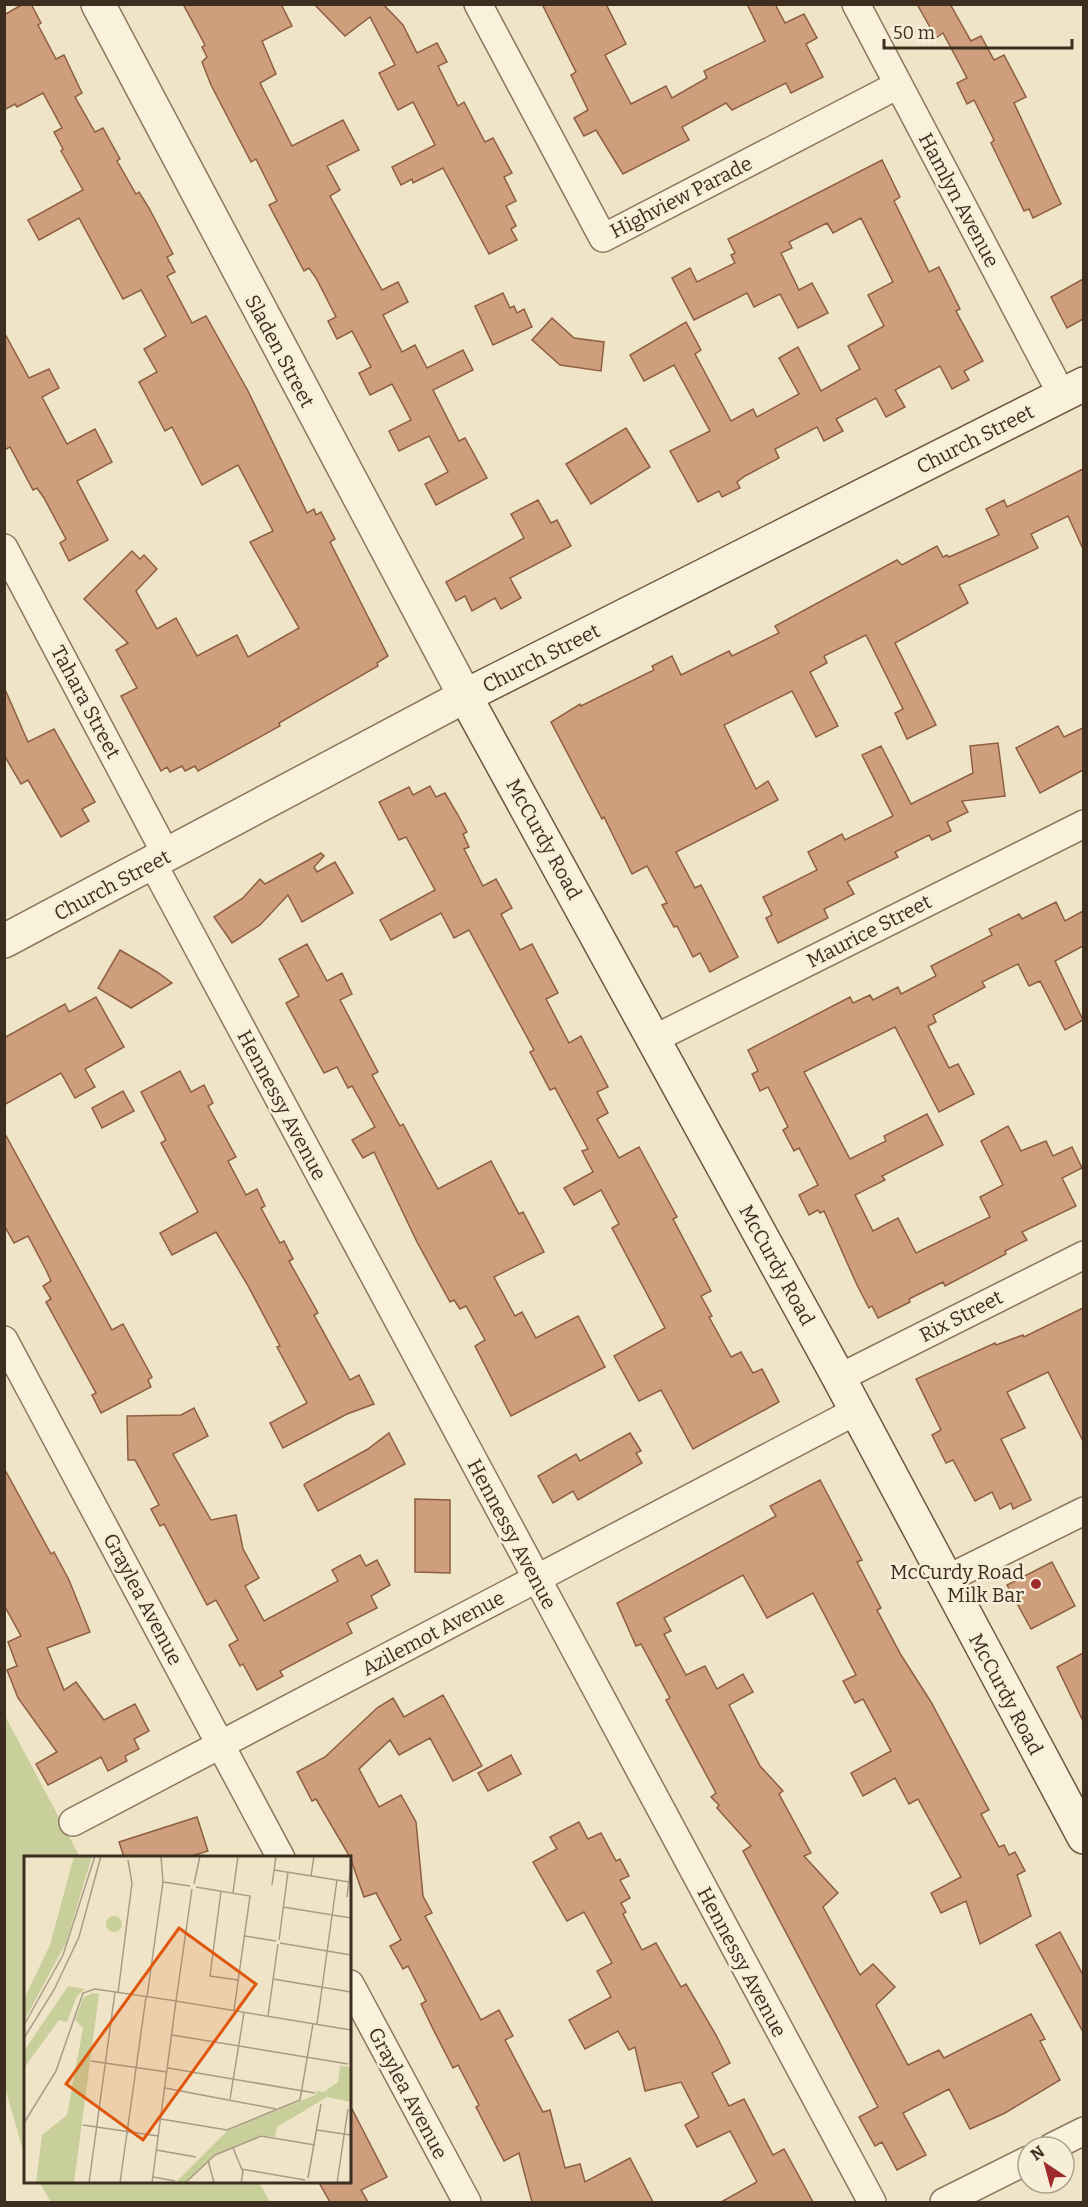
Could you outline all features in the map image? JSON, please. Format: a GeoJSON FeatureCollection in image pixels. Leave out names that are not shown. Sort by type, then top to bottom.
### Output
{"type":"FeatureCollection","features":[{"type":"Feature","properties":{"kind":"main road","name":"Sladen Street"},"geometry":{"type":"LineString","coordinates":[[98,4],[465,696]]}},
{"type":"Feature","properties":{"kind":"main road","name":"Church Street"},"geometry":{"type":"LineString","coordinates":[[4,941],[465,696],[1072,390]]}},
{"type":"Feature","properties":{"kind":"main road","name":"McCurdy Road"},"geometry":{"type":"LineString","coordinates":[[465,696],[839,1378],[1083,1837]]}},
{"type":"Feature","properties":{"kind":"street","name":"Highview Parade"},"geometry":{"type":"LineString","coordinates":[[478,4],[603,238],[898,85]]}},
{"type":"Feature","properties":{"kind":"street","name":"Hamlyn Avenue"},"geometry":{"type":"LineString","coordinates":[[856,4],[898,85],[1072,390]]}},
{"type":"Feature","properties":{"kind":"street","name":"Tahara Street"},"geometry":{"type":"LineString","coordinates":[[4,549],[160,860]]}},
{"type":"Feature","properties":{"kind":"street","name":"Maurice Street"},"geometry":{"type":"LineString","coordinates":[[654,1039],[1083,824]]}},
{"type":"Feature","properties":{"kind":"street","name":"Hennessy Avenue"},"geometry":{"type":"LineString","coordinates":[[160,860],[535,1577],[872,2202]]}},
{"type":"Feature","properties":{"kind":"street","name":"Rix Street"},"geometry":{"type":"LineString","coordinates":[[839,1378],[1083,1255]]}},
{"type":"Feature","properties":{"kind":"street","name":"Graylea Avenue"},"geometry":{"type":"LineString","coordinates":[[4,1340],[280,1856]]}},
{"type":"Feature","properties":{"kind":"street","name":"Azilemot Avenue"},"geometry":{"type":"LineString","coordinates":[[73,1822],[221,1746],[535,1577],[856,1411]]}},
{"type":"Feature","properties":{"kind":"street"},"geometry":{"type":"LineString","coordinates":[[945,1580],[1083,1511]]}},
{"type":"Feature","properties":{"kind":"street","name":"Graylea Avenue"},"geometry":{"type":"LineString","coordinates":[[351,1986],[468,2202]]}},
{"type":"Feature","properties":{"kind":"street"},"geometry":{"type":"LineString","coordinates":[[944,2202],[1016,2166]]}},
{"type":"Feature","properties":{"kind":"green space"},"geometry":{"type":"Polygon","coordinates":[[[4,1714],[79,1856],[24,1856],[24,2154],[5,2087],[4,1714]]]}},
{"type":"Feature","properties":{"kind":"green space"},"geometry":{"type":"Polygon","coordinates":[[[40,2183],[260,2183],[270,2202],[51,2202],[40,2183]]]}},
{"type":"Feature","properties":{"kind":"building"},"geometry":{"type":"Polygon","coordinates":[[[23,4],[31,4],[41,23],[38,25],[56,59],[64,55],[82,93],[75,97],[95,132],[103,128],[120,159],[117,161],[136,194],[139,192],[149,208],[173,254],[167,257],[175,272],[167,276],[192,323],[206,316],[248,391],[307,513],[314,509],[316,515],[321,512],[335,539],[330,542],[388,656],[377,663],[378,666],[279,723],[280,726],[198,771],[195,766],[185,771],[182,766],[170,772],[167,767],[161,771],[121,696],[137,688],[116,650],[128,643],[84,599],[132,551],[140,559],[144,555],[157,569],[136,591],[157,629],[176,618],[197,656],[237,635],[248,657],[299,628],[250,542],[273,531],[238,465],[202,485],[172,427],[165,431],[139,382],[157,372],[144,349],[166,336],[141,290],[123,299],[79,218],[39,240],[28,220],[83,190],[61,151],[63,149],[54,132],[62,128],[43,93],[17,107],[15,104],[4,110],[4,15],[23,4]]]}},
{"type":"Feature","properties":{"kind":"building"},"geometry":{"type":"Polygon","coordinates":[[[183,4],[281,4],[292,26],[262,41],[276,74],[260,83],[292,146],[343,120],[359,150],[327,166],[340,190],[330,196],[382,290],[398,282],[408,302],[383,315],[402,352],[415,345],[427,368],[463,350],[473,370],[433,390],[459,441],[465,438],[487,478],[436,505],[425,484],[448,472],[429,436],[399,451],[389,431],[411,420],[392,384],[370,395],[359,373],[371,367],[352,331],[337,339],[328,321],[336,317],[316,278],[309,268],[304,271],[269,205],[277,201],[256,159],[251,162],[211,85],[202,62],[207,57],[202,47],[205,45],[183,4]]]}},
{"type":"Feature","properties":{"kind":"building"},"geometry":{"type":"Polygon","coordinates":[[[314,4],[383,4],[403,25],[417,53],[437,43],[447,62],[438,66],[458,106],[464,102],[485,142],[493,138],[512,173],[504,177],[516,201],[506,206],[516,226],[511,229],[517,240],[489,254],[443,168],[413,183],[412,179],[401,185],[392,167],[435,145],[413,102],[398,110],[379,73],[395,65],[370,17],[345,36],[314,4]]]}},
{"type":"Feature","properties":{"kind":"building"},"geometry":{"type":"Polygon","coordinates":[[[542,4],[606,4],[626,44],[605,55],[631,104],[666,86],[672,98],[707,78],[704,71],[765,41],[747,4],[775,4],[785,23],[804,14],[817,38],[806,44],[823,77],[791,93],[786,83],[732,110],[726,103],[682,127],[689,140],[623,174],[596,130],[584,136],[574,118],[588,110],[571,75],[576,72],[542,4]]]}},
{"type":"Feature","properties":{"kind":"building"},"geometry":{"type":"Polygon","coordinates":[[[917,4],[950,4],[971,41],[981,36],[994,60],[1004,55],[1026,97],[1014,103],[1061,204],[1033,218],[1029,209],[1024,211],[991,143],[994,140],[974,100],[967,104],[957,83],[967,78],[943,33],[936,38],[917,4]]]}},
{"type":"Feature","properties":{"kind":"building"},"geometry":{"type":"Polygon","coordinates":[[[882,160],[900,197],[894,201],[929,272],[939,267],[960,309],[956,311],[983,361],[964,371],[969,380],[952,389],[940,366],[895,390],[905,407],[886,417],[876,398],[836,419],[843,431],[824,441],[817,427],[775,449],[779,458],[737,482],[740,488],[722,497],[719,491],[698,502],[670,451],[710,431],[674,365],[644,381],[630,355],[686,322],[701,350],[695,354],[731,421],[753,409],[757,417],[799,394],[779,358],[798,347],[821,391],[860,369],[848,346],[884,326],[868,295],[893,282],[861,218],[833,233],[827,223],[789,242],[792,248],[781,253],[799,290],[812,283],[828,313],[798,328],[780,294],[754,307],[747,293],[694,320],[672,278],[690,268],[697,282],[735,263],[731,255],[735,253],[728,239],[882,160]]]}},
{"type":"Feature","properties":{"kind":"building"},"geometry":{"type":"Polygon","coordinates":[[[1083,279],[1083,319],[1067,328],[1051,297],[1083,279]]]}},
{"type":"Feature","properties":{"kind":"building"},"geometry":{"type":"Polygon","coordinates":[[[503,293],[510,308],[514,306],[517,313],[524,309],[532,327],[493,345],[475,306],[503,293]]]}},
{"type":"Feature","properties":{"kind":"building"},"geometry":{"type":"Polygon","coordinates":[[[552,318],[574,338],[604,342],[601,371],[560,365],[532,340],[552,318]]]}},
{"type":"Feature","properties":{"kind":"building"},"geometry":{"type":"Polygon","coordinates":[[[4,332],[29,378],[49,369],[59,388],[42,397],[67,444],[95,429],[112,462],[77,481],[108,540],[69,561],[60,543],[66,539],[44,498],[37,488],[33,490],[10,447],[4,450],[4,332]]]}},
{"type":"Feature","properties":{"kind":"building"},"geometry":{"type":"Polygon","coordinates":[[[626,428],[650,467],[591,504],[566,464],[626,428]]]}},
{"type":"Feature","properties":{"kind":"building"},"geometry":{"type":"Polygon","coordinates":[[[1083,469],[1083,549],[1068,516],[1031,534],[1038,548],[959,585],[968,603],[895,643],[936,725],[907,739],[895,713],[903,709],[866,635],[824,656],[827,663],[810,672],[838,726],[816,737],[792,691],[724,725],[756,789],[768,781],[778,800],[676,852],[695,888],[701,885],[738,957],[710,972],[700,953],[693,957],[677,926],[674,927],[662,905],[667,903],[647,866],[632,874],[604,817],[602,819],[551,722],[580,704],[581,706],[654,670],[652,666],[672,656],[681,675],[729,651],[732,656],[779,633],[775,626],[897,560],[902,565],[937,546],[943,557],[947,555],[949,557],[999,535],[986,509],[1004,500],[1007,507],[1083,469]]]}},
{"type":"Feature","properties":{"kind":"building"},"geometry":{"type":"Polygon","coordinates":[[[538,500],[551,523],[557,520],[571,546],[510,578],[521,598],[501,609],[495,598],[472,611],[465,596],[456,601],[446,582],[524,538],[511,514],[538,500]]]}},
{"type":"Feature","properties":{"kind":"building"},"geometry":{"type":"Polygon","coordinates":[[[4,687],[28,742],[54,729],[95,802],[82,809],[89,821],[61,837],[28,780],[21,784],[4,755],[4,687]]]}},
{"type":"Feature","properties":{"kind":"building"},"geometry":{"type":"Polygon","coordinates":[[[1058,726],[1064,737],[1083,728],[1083,770],[1040,793],[1016,748],[1058,726]]]}},
{"type":"Feature","properties":{"kind":"building"},"geometry":{"type":"Polygon","coordinates":[[[998,743],[1005,796],[962,801],[968,812],[947,822],[951,831],[932,840],[929,835],[895,852],[898,857],[847,882],[854,894],[824,909],[828,918],[778,943],[766,918],[772,915],[763,897],[817,870],[808,852],[842,834],[845,840],[893,816],[862,755],[881,746],[911,804],[973,773],[970,746],[998,743]]]}},
{"type":"Feature","properties":{"kind":"building"},"geometry":{"type":"Polygon","coordinates":[[[430,786],[436,797],[445,793],[458,815],[467,832],[463,834],[469,847],[464,849],[483,886],[496,879],[512,908],[501,914],[520,950],[532,944],[558,993],[546,999],[569,1043],[581,1036],[608,1087],[597,1092],[608,1113],[597,1119],[619,1158],[639,1147],[677,1217],[673,1219],[711,1291],[701,1296],[712,1316],[709,1317],[731,1357],[741,1352],[753,1373],[762,1369],[779,1402],[693,1449],[661,1390],[639,1401],[614,1356],[665,1328],[612,1228],[619,1224],[601,1190],[574,1205],[564,1188],[593,1172],[582,1151],[588,1149],[555,1088],[550,1090],[530,1052],[534,1050],[469,930],[454,938],[441,913],[391,940],[380,920],[435,890],[406,837],[399,840],[379,802],[409,787],[413,795],[430,786]]]}},
{"type":"Feature","properties":{"kind":"building"},"geometry":{"type":"Polygon","coordinates":[[[321,853],[324,856],[314,867],[317,872],[335,862],[353,893],[302,922],[288,895],[260,925],[232,943],[214,917],[243,898],[260,879],[265,884],[321,853]]]}},
{"type":"Feature","properties":{"kind":"building"},"geometry":{"type":"Polygon","coordinates":[[[1056,902],[1065,921],[1083,911],[1083,946],[1055,961],[1083,1020],[1065,1030],[1040,981],[1029,986],[1018,964],[982,982],[985,987],[933,1015],[936,1022],[928,1026],[949,1068],[958,1064],[974,1094],[939,1112],[895,1027],[804,1072],[850,1159],[886,1141],[884,1136],[927,1114],[943,1145],[882,1176],[885,1180],[855,1195],[873,1231],[898,1218],[916,1253],[990,1217],[980,1197],[1003,1185],[981,1141],[1008,1126],[1021,1151],[1046,1141],[1053,1156],[1072,1147],[1082,1168],[1062,1178],[1076,1206],[1022,1232],[1027,1240],[1005,1251],[1006,1254],[945,1286],[943,1282],[909,1299],[910,1302],[878,1318],[872,1306],[869,1308],[857,1285],[824,1211],[820,1213],[818,1210],[809,1215],[799,1195],[818,1185],[799,1148],[794,1151],[783,1130],[788,1127],[768,1087],[760,1091],[752,1074],[758,1071],[748,1050],[850,997],[853,1003],[870,995],[873,1000],[898,987],[901,994],[936,976],[931,966],[992,935],[989,929],[1019,914],[1022,919],[1056,902]]]}},
{"type":"Feature","properties":{"kind":"building"},"geometry":{"type":"Polygon","coordinates":[[[307,944],[327,981],[342,973],[352,994],[340,1000],[378,1072],[372,1075],[400,1126],[403,1124],[438,1189],[491,1161],[519,1214],[523,1212],[544,1252],[494,1277],[515,1316],[522,1312],[536,1338],[578,1316],[605,1367],[511,1416],[475,1346],[485,1340],[466,1306],[460,1309],[454,1300],[450,1302],[417,1242],[374,1152],[363,1158],[352,1140],[375,1127],[352,1086],[348,1088],[337,1067],[324,1073],[286,1003],[299,996],[279,959],[307,944]]]}},
{"type":"Feature","properties":{"kind":"building"},"geometry":{"type":"Polygon","coordinates":[[[120,950],[172,983],[131,1008],[98,988],[120,950]]]}},
{"type":"Feature","properties":{"kind":"building"},"geometry":{"type":"Polygon","coordinates":[[[96,997],[124,1047],[85,1069],[95,1087],[75,1098],[61,1073],[4,1105],[4,1038],[65,1004],[69,1012],[96,997]]]}},
{"type":"Feature","properties":{"kind":"building"},"geometry":{"type":"Polygon","coordinates":[[[180,1071],[191,1092],[204,1085],[213,1103],[208,1106],[236,1157],[228,1161],[246,1195],[257,1189],[265,1206],[261,1208],[280,1243],[284,1241],[293,1259],[289,1261],[318,1313],[314,1315],[350,1380],[359,1375],[374,1404],[347,1414],[283,1448],[270,1423],[307,1403],[247,1284],[216,1232],[172,1255],[160,1233],[198,1212],[161,1143],[166,1140],[141,1092],[180,1071]]]}},
{"type":"Feature","properties":{"kind":"building"},"geometry":{"type":"Polygon","coordinates":[[[123,1091],[134,1111],[102,1128],[92,1108],[123,1091]]]}},
{"type":"Feature","properties":{"kind":"building"},"geometry":{"type":"Polygon","coordinates":[[[4,1132],[112,1330],[123,1324],[152,1377],[148,1380],[151,1387],[101,1413],[92,1395],[96,1393],[46,1302],[51,1299],[43,1286],[51,1281],[46,1270],[28,1236],[14,1243],[4,1225],[4,1132]]]}},
{"type":"Feature","properties":{"kind":"building"},"geometry":{"type":"Polygon","coordinates":[[[1083,1308],[1083,1441],[1048,1372],[1007,1392],[1025,1428],[1001,1439],[1031,1500],[1013,1509],[1011,1503],[1000,1509],[992,1492],[975,1501],[953,1460],[946,1463],[932,1435],[941,1430],[916,1379],[995,1343],[996,1345],[1023,1335],[1024,1337],[1083,1308]]]}},
{"type":"Feature","properties":{"kind":"building"},"geometry":{"type":"Polygon","coordinates":[[[194,1408],[208,1436],[173,1454],[211,1520],[236,1515],[243,1549],[259,1578],[245,1586],[264,1621],[338,1581],[332,1570],[360,1555],[366,1566],[377,1560],[390,1585],[371,1596],[377,1608],[347,1623],[352,1633],[280,1671],[283,1676],[257,1690],[243,1664],[240,1666],[229,1645],[238,1640],[216,1600],[207,1605],[164,1524],[160,1526],[151,1509],[159,1505],[135,1460],[128,1460],[127,1416],[181,1415],[194,1408]]]}},
{"type":"Feature","properties":{"kind":"building"},"geometry":{"type":"Polygon","coordinates":[[[389,1433],[405,1464],[318,1511],[304,1485],[368,1449],[389,1433]]]}},
{"type":"Feature","properties":{"kind":"building"},"geometry":{"type":"Polygon","coordinates":[[[630,1433],[641,1451],[636,1453],[642,1463],[578,1500],[573,1491],[553,1503],[538,1476],[576,1454],[580,1461],[630,1433]]]}},
{"type":"Feature","properties":{"kind":"building"},"geometry":{"type":"Polygon","coordinates":[[[4,1468],[51,1554],[54,1552],[69,1580],[90,1632],[47,1648],[64,1690],[76,1682],[104,1720],[135,1704],[149,1731],[134,1739],[139,1749],[125,1756],[127,1761],[108,1771],[101,1757],[48,1785],[36,1764],[57,1752],[18,1698],[7,1670],[17,1666],[8,1642],[21,1636],[4,1605],[4,1468]]]}},
{"type":"Feature","properties":{"kind":"building"},"geometry":{"type":"Polygon","coordinates":[[[820,1480],[862,1560],[857,1562],[881,1608],[877,1610],[901,1655],[931,1702],[989,1810],[981,1814],[999,1847],[1004,1845],[1009,1855],[1015,1852],[1025,1871],[1017,1875],[1031,1916],[980,1944],[966,1901],[941,1913],[931,1893],[961,1877],[918,1799],[909,1804],[895,1778],[863,1796],[851,1773],[891,1751],[863,1699],[855,1703],[843,1681],[856,1675],[813,1593],[767,1618],[743,1575],[664,1618],[671,1631],[664,1634],[686,1675],[705,1666],[717,1689],[743,1674],[753,1692],[729,1705],[760,1766],[783,1791],[779,1794],[811,1853],[804,1856],[838,1893],[823,1907],[860,1975],[873,1964],[895,1987],[876,2005],[908,2065],[939,2050],[944,2058],[1031,2014],[1045,2039],[1040,2041],[1060,2080],[1005,2113],[970,2129],[949,2089],[903,2113],[926,2155],[897,2170],[882,2142],[875,2146],[859,2117],[878,2107],[743,1851],[751,1846],[717,1808],[719,1805],[711,1797],[716,1793],[666,1700],[670,1698],[641,1644],[636,1646],[617,1603],[776,1516],[770,1506],[820,1480]]]}},
{"type":"Feature","properties":{"kind":"building"},"geometry":{"type":"Polygon","coordinates":[[[415,1499],[450,1500],[450,1573],[415,1572],[415,1499]]]}},
{"type":"Feature","properties":{"kind":"building"},"geometry":{"type":"Polygon","coordinates":[[[1052,1562],[1075,1606],[1031,1629],[1007,1585],[1052,1562]]]}},
{"type":"Feature","properties":{"kind":"building"},"geometry":{"type":"Polygon","coordinates":[[[1083,1653],[1083,1721],[1057,1667],[1083,1653]]]}},
{"type":"Feature","properties":{"kind":"building"},"geometry":{"type":"Polygon","coordinates":[[[443,1695],[482,1766],[453,1781],[430,1738],[399,1755],[390,1740],[359,1769],[379,1807],[401,1795],[416,1822],[423,1896],[432,1913],[425,1916],[481,2020],[499,2010],[513,2036],[505,2040],[543,2112],[550,2110],[565,2168],[580,2164],[585,2182],[630,2158],[653,2202],[532,2202],[519,2153],[504,2161],[476,2107],[479,2105],[458,2065],[453,2068],[433,2029],[421,2004],[426,2001],[408,1966],[403,1969],[390,1946],[401,1940],[376,1893],[364,1897],[351,1856],[316,1799],[312,1801],[297,1772],[325,1757],[377,1708],[393,1698],[404,1717],[443,1695]]]}},
{"type":"Feature","properties":{"kind":"building"},"geometry":{"type":"Polygon","coordinates":[[[511,1755],[521,1774],[488,1791],[478,1773],[511,1755]]]}},
{"type":"Feature","properties":{"kind":"building"},"geometry":{"type":"Polygon","coordinates":[[[197,1817],[208,1851],[191,1856],[124,1856],[119,1842],[197,1817]]]}},
{"type":"Feature","properties":{"kind":"building"},"geometry":{"type":"Polygon","coordinates":[[[579,1822],[588,1839],[601,1833],[616,1861],[620,1859],[629,1876],[620,1880],[630,1898],[621,1903],[626,1912],[623,1914],[642,1950],[656,1943],[681,1987],[686,1984],[716,2035],[730,2063],[712,2073],[729,2106],[744,2099],[773,2155],[784,2149],[813,2202],[721,2202],[757,2182],[730,2131],[697,2147],[685,2125],[699,2117],[681,2082],[645,2091],[635,2047],[629,2050],[618,2031],[585,2049],[569,2020],[611,1997],[597,1971],[612,1963],[584,1912],[567,1921],[533,1862],[557,1849],[550,1837],[579,1822]]]}},
{"type":"Feature","properties":{"kind":"building"},"geometry":{"type":"Polygon","coordinates":[[[1060,1932],[1083,1975],[1083,2032],[1036,1945],[1060,1932]]]}},
{"type":"Feature","properties":{"kind":"building"},"geometry":{"type":"Polygon","coordinates":[[[351,2107],[387,2177],[361,2190],[368,2202],[330,2202],[319,2183],[351,2183],[351,2107]]]}},
{"type":"Feature","properties":{"kind":"place","name":"McCurdy Road Milk Bar"},"geometry":{"type":"Point","coordinates":[1036,1584]}}]}
